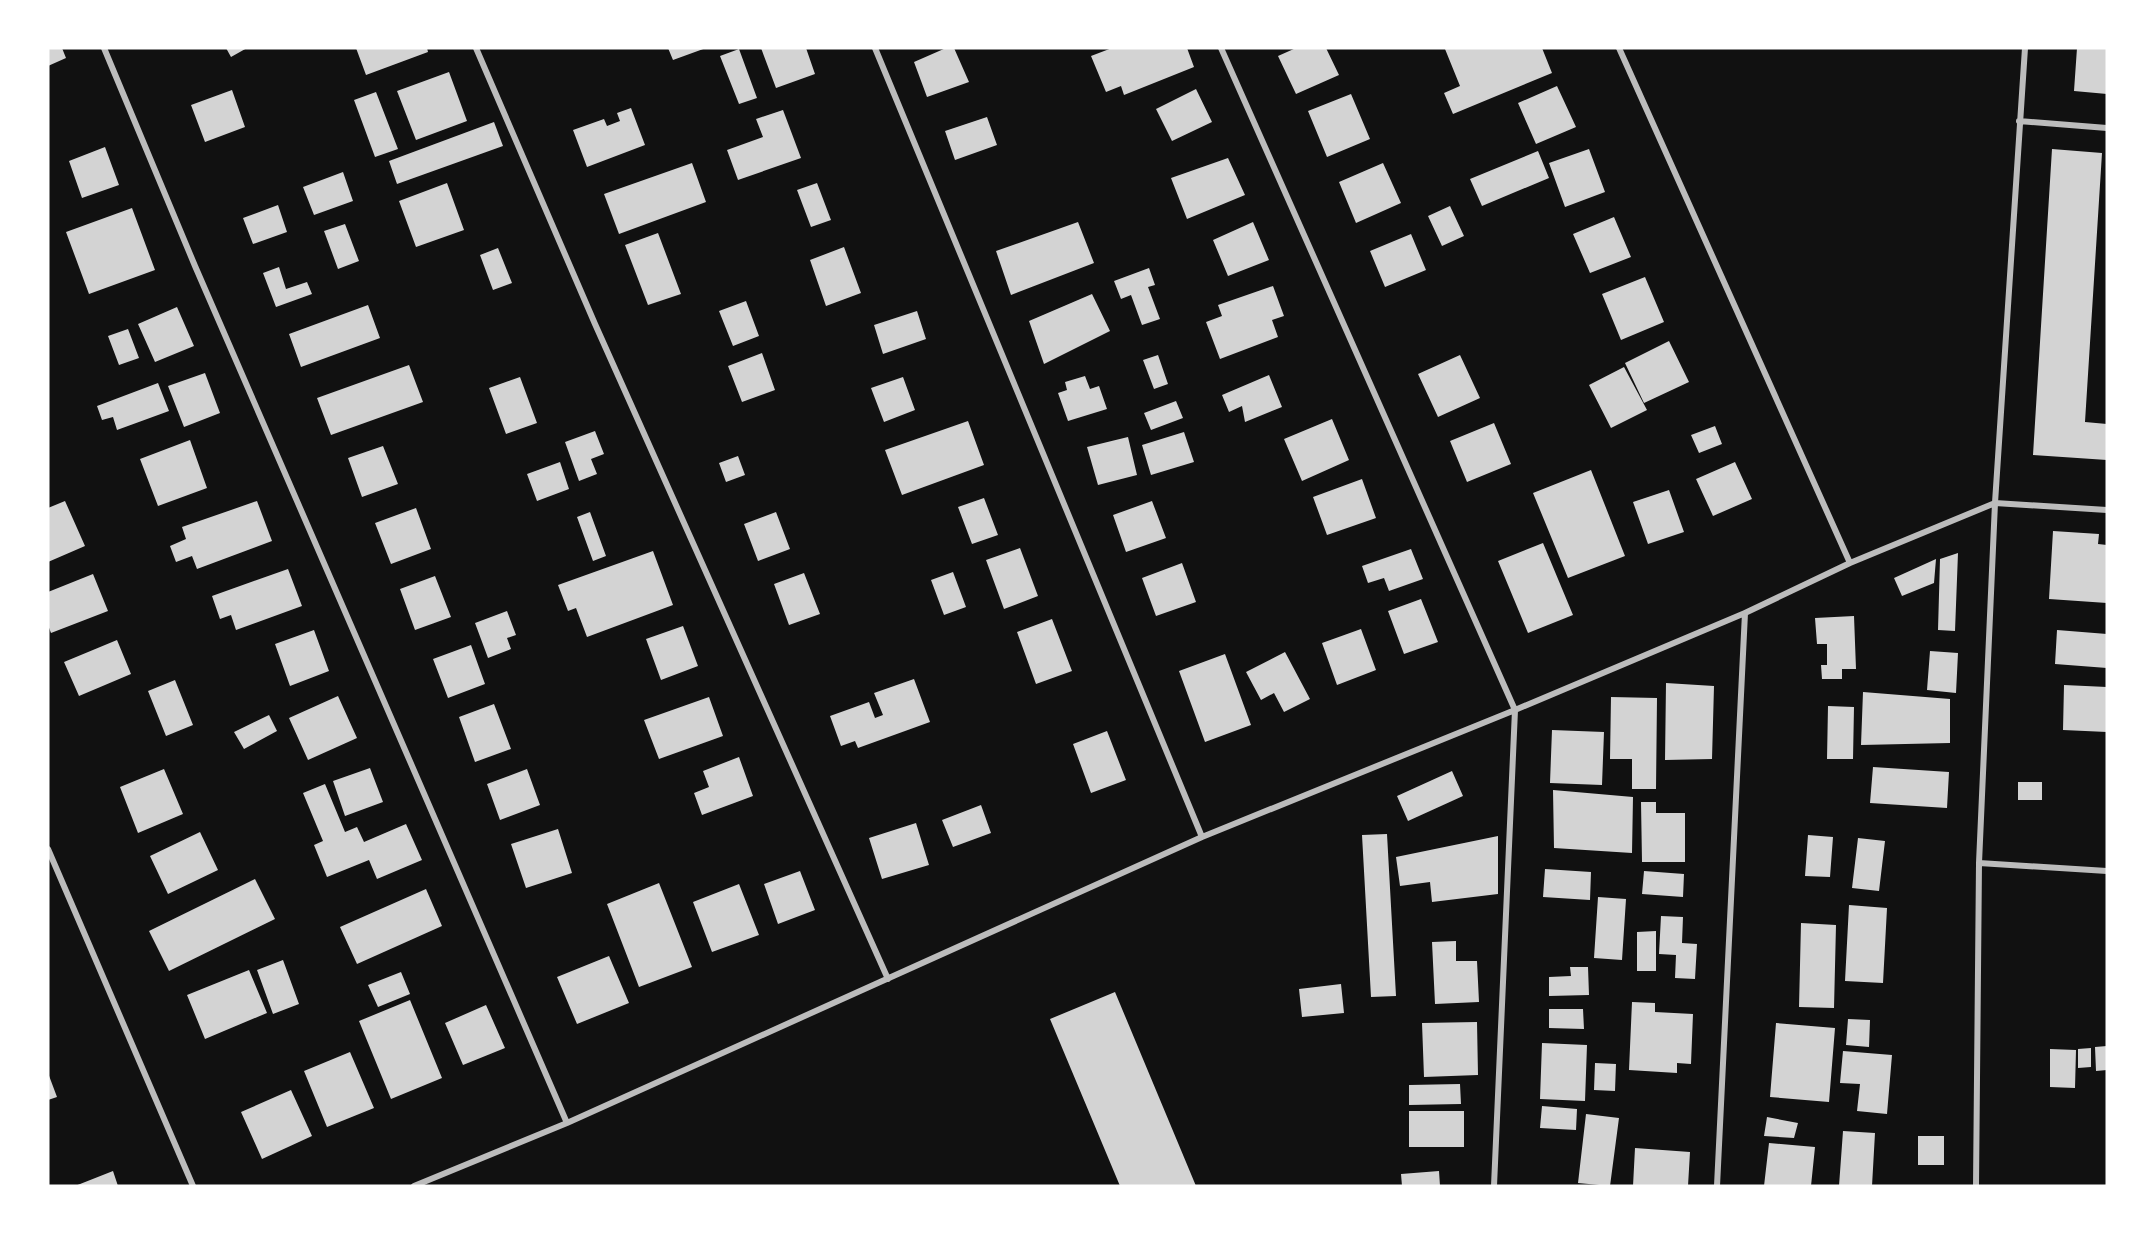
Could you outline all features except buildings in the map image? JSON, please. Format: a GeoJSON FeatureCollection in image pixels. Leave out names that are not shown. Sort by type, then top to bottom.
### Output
{"type":"FeatureCollection","features":[{"type":"Feature","properties":{"kind":"street"},"geometry":{"type":"LineString","coordinates":[[104,48],[195,266],[567,1123]]}},
{"type":"Feature","properties":{"kind":"street"},"geometry":{"type":"LineString","coordinates":[[476,48],[595,324],[888,979]]}},
{"type":"Feature","properties":{"kind":"street"},"geometry":{"type":"LineString","coordinates":[[875,48],[1202,837]]}},
{"type":"Feature","properties":{"kind":"street"},"geometry":{"type":"LineString","coordinates":[[1221,48],[1515,710],[1494,1186]]}},
{"type":"Feature","properties":{"kind":"street"},"geometry":{"type":"LineString","coordinates":[[1619,48],[1850,563]]}},
{"type":"Feature","properties":{"kind":"street"},"geometry":{"type":"LineString","coordinates":[[1976,1186],[1979,863],[1995,503],[2025,48]]}},
{"type":"Feature","properties":{"kind":"street"},"geometry":{"type":"LineString","coordinates":[[2019,121],[2107,128]]}},
{"type":"Feature","properties":{"kind":"street"},"geometry":{"type":"LineString","coordinates":[[414,1186],[567,1123],[1202,837],[1515,710],[1745,613],[1850,563],[1995,503],[2107,510]]}},
{"type":"Feature","properties":{"kind":"street"},"geometry":{"type":"LineString","coordinates":[[1717,1186],[1745,613]]}},
{"type":"Feature","properties":{"kind":"street"},"geometry":{"type":"LineString","coordinates":[[48,849],[193,1186]]}},
{"type":"Feature","properties":{"kind":"street"},"geometry":{"type":"LineString","coordinates":[[1979,863],[2107,871]]}}]}
